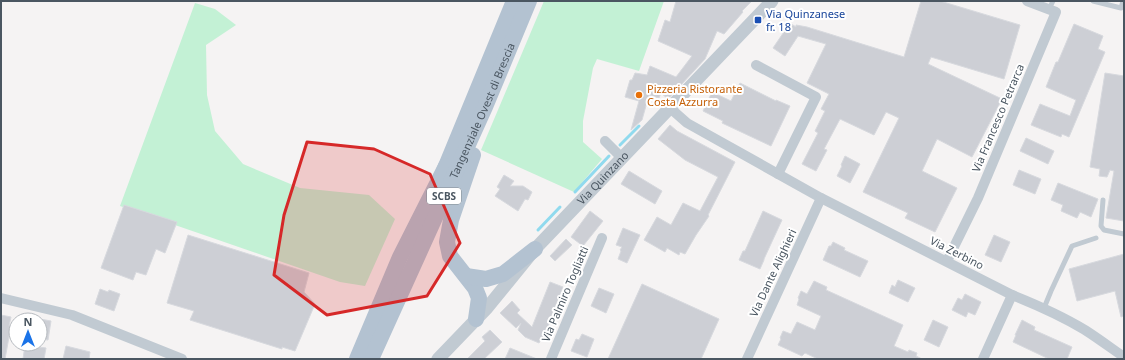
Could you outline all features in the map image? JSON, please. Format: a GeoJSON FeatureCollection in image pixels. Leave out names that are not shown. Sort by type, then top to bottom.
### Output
{"type":"FeatureCollection","features":[{"type":"Feature","properties":{"kind":"main road","name":"Tangenziale Ovest di Brescia"},"geometry":{"type":"LineString","coordinates":[[403,286],[446,166],[514,1]]}},
{"type":"Feature","properties":{"kind":"main road","name":"Tangenziale Ovest di Brescia"},"geometry":{"type":"LineString","coordinates":[[371,359],[485,107],[529,1]]}},
{"type":"Feature","properties":{"kind":"main road"},"geometry":{"type":"LineString","coordinates":[[476,319],[479,298],[475,288],[450,256],[447,242],[451,220],[479,135],[485,107]]}},
{"type":"Feature","properties":{"kind":"main road"},"geometry":{"type":"LineString","coordinates":[[357,359],[400,257],[446,166]]}},
{"type":"Feature","properties":{"kind":"main road"},"geometry":{"type":"LineString","coordinates":[[466,276],[486,279],[503,274],[535,249]]}},
{"type":"Feature","properties":{"kind":"street"},"geometry":{"type":"LineString","coordinates":[[492,56],[497,27],[507,1]]}},
{"type":"Feature","properties":{"kind":"street","name":"Via Quinzano"},"geometry":{"type":"LineString","coordinates":[[438,359],[487,308],[535,249],[772,1]]}},
{"type":"Feature","properties":{"kind":"street","name":"Via Francesco Petrarca"},"geometry":{"type":"LineString","coordinates":[[947,261],[978,198],[1056,12],[1051,5],[1027,1]]}},
{"type":"Feature","properties":{"kind":"street"},"geometry":{"type":"LineString","coordinates":[[756,65],[816,97],[778,174]]}},
{"type":"Feature","properties":{"kind":"street","name":"Via Zerbino"},"geometry":{"type":"LineString","coordinates":[[670,108],[686,123],[821,198],[1012,295],[1044,308],[1085,330],[1124,357]]}},
{"type":"Feature","properties":{"kind":"street"},"geometry":{"type":"LineString","coordinates":[[605,141],[622,158]]}},
{"type":"Feature","properties":{"kind":"street","name":"Via Dante Alighieri"},"geometry":{"type":"LineString","coordinates":[[747,359],[821,198]]}},
{"type":"Feature","properties":{"kind":"street","name":"Via Palmiro Togliatti"},"geometry":{"type":"LineString","coordinates":[[551,359],[602,238]]}},
{"type":"Feature","properties":{"kind":"street"},"geometry":{"type":"LineString","coordinates":[[983,359],[1012,295]]}},
{"type":"Feature","properties":{"kind":"street"},"geometry":{"type":"LineString","coordinates":[[1,298],[72,315],[182,359]]}},
{"type":"Feature","properties":{"kind":"lane"},"geometry":{"type":"LineString","coordinates":[[1093,1],[1121,8],[1123,1]]}},
{"type":"Feature","properties":{"kind":"lane"},"geometry":{"type":"LineString","coordinates":[[1103,200],[1101,226],[1104,230],[1124,234]]}},
{"type":"Feature","properties":{"kind":"lane"},"geometry":{"type":"LineString","coordinates":[[1044,308],[1072,246],[1096,238]]}},
{"type":"Feature","properties":{"kind":"highlighted area"},"geometry":{"type":"Polygon","coordinates":[[[307,142],[374,149],[430,174],[460,243],[427,296],[327,315],[274,275],[284,215],[307,142]]]}},
{"type":"Feature","properties":{"kind":"green space"},"geometry":{"type":"Polygon","coordinates":[[[544,1],[664,1],[639,71],[597,59],[593,68],[583,121],[583,142],[602,159],[574,192],[481,150],[544,1]]]}},
{"type":"Feature","properties":{"kind":"green space"},"geometry":{"type":"Polygon","coordinates":[[[195,3],[215,9],[236,25],[206,45],[207,95],[215,131],[243,164],[300,188],[369,195],[395,219],[365,286],[340,282],[120,206],[195,3]]]}},
{"type":"Feature","properties":{"kind":"building"},"geometry":{"type":"Polygon","coordinates":[[[676,1],[752,1],[724,34],[717,31],[705,59],[668,99],[661,93],[659,98],[649,95],[642,120],[631,130],[639,101],[625,97],[630,80],[632,80],[635,73],[647,75],[650,66],[676,77],[692,56],[658,41],[665,20],[670,22],[676,1]]]}},
{"type":"Feature","properties":{"kind":"building"},"geometry":{"type":"Polygon","coordinates":[[[921,1],[940,1],[1020,25],[1004,79],[931,57],[928,64],[1002,99],[972,157],[937,139],[922,171],[957,188],[935,232],[905,218],[908,213],[863,192],[899,118],[886,112],[874,135],[840,119],[824,149],[827,150],[816,171],[802,164],[818,133],[815,131],[825,111],[821,109],[829,94],[807,83],[826,44],[798,36],[785,56],[773,48],[790,23],[796,27],[796,25],[807,27],[904,57],[921,1]]]}},
{"type":"Feature","properties":{"kind":"building"},"geometry":{"type":"Polygon","coordinates":[[[1074,24],[1103,36],[1098,49],[1105,52],[1069,137],[1062,134],[1061,137],[1031,125],[1040,104],[1070,116],[1076,100],[1046,87],[1074,24]]]}},
{"type":"Feature","properties":{"kind":"building"},"geometry":{"type":"Polygon","coordinates":[[[1105,73],[1124,76],[1124,221],[1106,218],[1114,171],[1110,170],[1107,177],[1099,176],[1100,169],[1090,167],[1105,73]]]}},
{"type":"Feature","properties":{"kind":"building"},"geometry":{"type":"Polygon","coordinates":[[[740,83],[776,101],[790,106],[771,146],[722,123],[723,121],[703,111],[712,92],[731,101],[740,83]]]}},
{"type":"Feature","properties":{"kind":"building"},"geometry":{"type":"Polygon","coordinates":[[[670,125],[677,131],[735,162],[708,215],[709,216],[685,254],[680,252],[679,255],[667,248],[665,252],[644,240],[657,217],[671,225],[683,203],[700,211],[718,177],[685,160],[658,139],[670,125]]]}},
{"type":"Feature","properties":{"kind":"building"},"geometry":{"type":"Polygon","coordinates":[[[1026,138],[1054,151],[1048,164],[1020,151],[1026,138]]]}},
{"type":"Feature","properties":{"kind":"building"},"geometry":{"type":"Polygon","coordinates":[[[845,156],[860,164],[850,183],[837,176],[845,156]]]}},
{"type":"Feature","properties":{"kind":"building"},"geometry":{"type":"Polygon","coordinates":[[[1019,170],[1041,179],[1035,194],[1013,185],[1019,170]]]}},
{"type":"Feature","properties":{"kind":"building"},"geometry":{"type":"Polygon","coordinates":[[[629,171],[662,191],[655,204],[621,184],[629,171]]]}},
{"type":"Feature","properties":{"kind":"building"},"geometry":{"type":"Polygon","coordinates":[[[504,175],[514,181],[510,186],[523,186],[532,192],[528,200],[525,199],[518,211],[495,196],[500,189],[497,187],[504,175]]]}},
{"type":"Feature","properties":{"kind":"building"},"geometry":{"type":"Polygon","coordinates":[[[1058,183],[1098,199],[1091,217],[1080,212],[1077,218],[1061,211],[1063,205],[1051,200],[1058,183]]]}},
{"type":"Feature","properties":{"kind":"building"},"geometry":{"type":"Polygon","coordinates":[[[124,205],[177,222],[165,253],[156,249],[146,275],[136,272],[133,280],[101,268],[124,205]]]}},
{"type":"Feature","properties":{"kind":"building"},"geometry":{"type":"Polygon","coordinates":[[[590,211],[603,221],[583,246],[571,237],[590,211]]]}},
{"type":"Feature","properties":{"kind":"building"},"geometry":{"type":"Polygon","coordinates":[[[763,211],[782,220],[760,269],[739,260],[743,251],[745,251],[763,211]]]}},
{"type":"Feature","properties":{"kind":"building"},"geometry":{"type":"Polygon","coordinates":[[[623,228],[640,235],[627,263],[618,259],[622,247],[616,245],[623,228]]]}},
{"type":"Feature","properties":{"kind":"building"},"geometry":{"type":"Polygon","coordinates":[[[188,235],[309,273],[304,292],[315,304],[295,351],[282,347],[282,349],[190,320],[194,311],[167,303],[188,235]]]}},
{"type":"Feature","properties":{"kind":"building"},"geometry":{"type":"Polygon","coordinates":[[[994,235],[1010,242],[1001,262],[985,255],[994,235]]]}},
{"type":"Feature","properties":{"kind":"building"},"geometry":{"type":"Polygon","coordinates":[[[566,239],[572,245],[555,261],[550,256],[566,239]]]}},
{"type":"Feature","properties":{"kind":"building"},"geometry":{"type":"Polygon","coordinates":[[[833,242],[845,248],[844,250],[868,261],[860,277],[823,260],[829,246],[831,246],[833,242]]]}},
{"type":"Feature","properties":{"kind":"building"},"geometry":{"type":"Polygon","coordinates":[[[1124,254],[1124,316],[1121,317],[1115,291],[1077,301],[1069,269],[1124,254]]]}},
{"type":"Feature","properties":{"kind":"building"},"geometry":{"type":"Polygon","coordinates":[[[898,280],[915,288],[908,302],[889,293],[892,285],[895,287],[898,280]]]}},
{"type":"Feature","properties":{"kind":"building"},"geometry":{"type":"Polygon","coordinates":[[[814,281],[827,287],[826,290],[903,325],[894,346],[908,352],[909,350],[917,353],[916,356],[922,359],[818,359],[805,353],[802,356],[778,345],[783,331],[791,334],[797,322],[815,330],[821,316],[797,305],[801,291],[807,294],[814,281]]]}},
{"type":"Feature","properties":{"kind":"building"},"geometry":{"type":"Polygon","coordinates":[[[550,282],[563,287],[543,338],[539,343],[525,337],[518,330],[521,323],[516,328],[500,313],[512,301],[520,310],[517,313],[532,327],[550,282]]]}},
{"type":"Feature","properties":{"kind":"building"},"geometry":{"type":"Polygon","coordinates":[[[642,284],[719,319],[701,359],[608,359],[642,284]]]}},
{"type":"Feature","properties":{"kind":"building"},"geometry":{"type":"Polygon","coordinates":[[[599,288],[614,294],[606,313],[591,306],[599,288]]]}},
{"type":"Feature","properties":{"kind":"building"},"geometry":{"type":"Polygon","coordinates":[[[100,289],[108,292],[109,290],[120,294],[114,311],[95,304],[100,289]]]}},
{"type":"Feature","properties":{"kind":"building"},"geometry":{"type":"Polygon","coordinates":[[[965,294],[981,302],[975,315],[968,312],[966,317],[952,310],[958,298],[962,300],[965,294]]]}},
{"type":"Feature","properties":{"kind":"building"},"geometry":{"type":"Polygon","coordinates":[[[1,315],[8,316],[8,342],[5,359],[1,359],[1,315]]]}},
{"type":"Feature","properties":{"kind":"building"},"geometry":{"type":"Polygon","coordinates":[[[48,320],[51,321],[48,340],[48,320]]]}},
{"type":"Feature","properties":{"kind":"building"},"geometry":{"type":"Polygon","coordinates":[[[933,320],[948,327],[939,347],[924,340],[933,320]]]}},
{"type":"Feature","properties":{"kind":"building"},"geometry":{"type":"Polygon","coordinates":[[[1022,320],[1035,327],[1034,330],[1072,347],[1067,359],[1049,359],[1013,342],[1022,320]]]}},
{"type":"Feature","properties":{"kind":"building"},"geometry":{"type":"Polygon","coordinates":[[[490,330],[502,342],[484,359],[467,359],[485,341],[482,337],[490,330]]]}},
{"type":"Feature","properties":{"kind":"building"},"geometry":{"type":"Polygon","coordinates":[[[582,334],[594,339],[587,357],[571,351],[576,339],[579,340],[582,334]]]}},
{"type":"Feature","properties":{"kind":"building"},"geometry":{"type":"Polygon","coordinates":[[[66,346],[90,352],[89,359],[63,359],[66,346]]]}},
{"type":"Feature","properties":{"kind":"building"},"geometry":{"type":"Polygon","coordinates":[[[510,348],[537,359],[505,359],[510,348]]]}},
{"type":"Feature","properties":{"kind":"building"},"geometry":{"type":"Polygon","coordinates":[[[24,352],[45,352],[44,359],[23,359],[24,352]]]}},
{"type":"Feature","properties":{"kind":"waterway"},"geometry":{"type":"LineString","coordinates":[[620,145],[639,126]]}},
{"type":"Feature","properties":{"kind":"waterway"},"geometry":{"type":"LineString","coordinates":[[575,192],[609,156]]}},
{"type":"Feature","properties":{"kind":"waterway"},"geometry":{"type":"LineString","coordinates":[[538,230],[560,207]]}},
{"type":"Feature","properties":{"kind":"place","name":"Via Quinzanese fr. 18"},"geometry":{"type":"Point","coordinates":[758,20]}},
{"type":"Feature","properties":{"kind":"place","name":"Pizzeria Ristorante Costa Azzurra"},"geometry":{"type":"Point","coordinates":[639,95]}}]}
